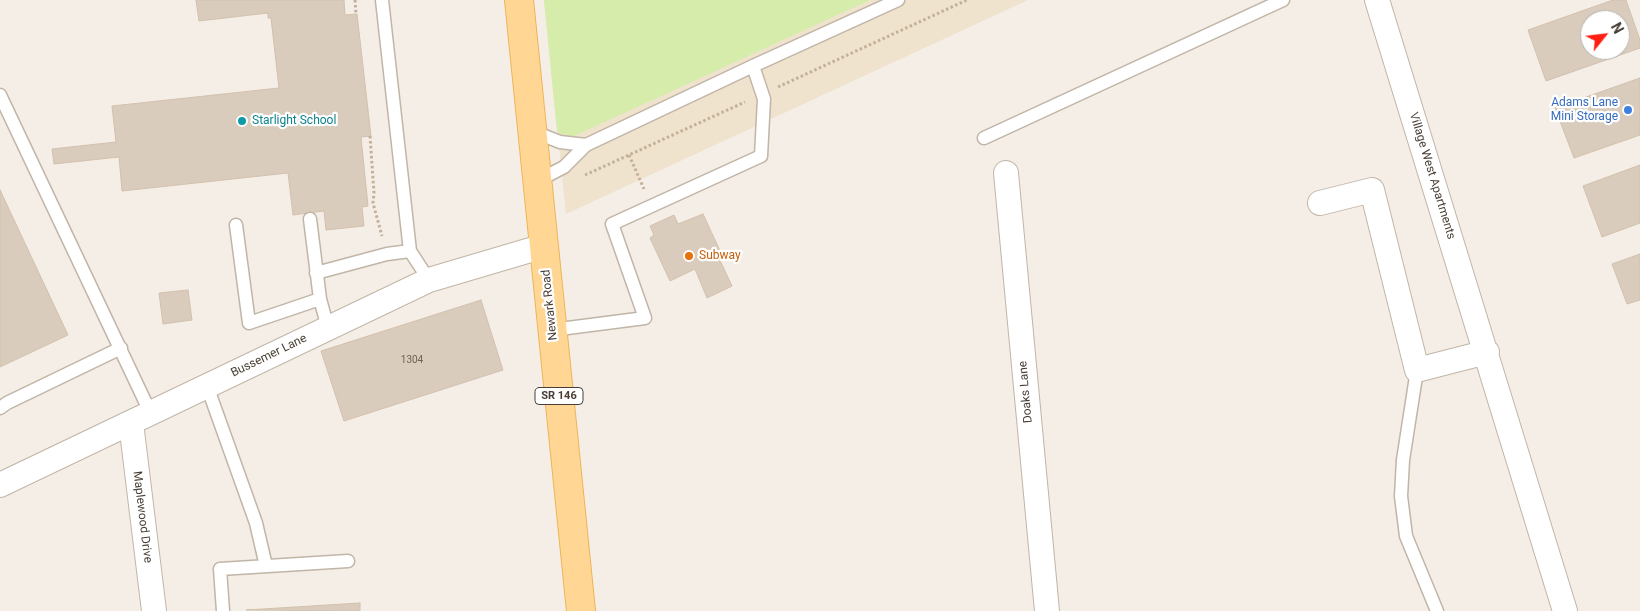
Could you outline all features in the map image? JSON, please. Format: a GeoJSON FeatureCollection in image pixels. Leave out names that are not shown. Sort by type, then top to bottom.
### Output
{"type":"FeatureCollection","features":[{"type":"Feature","properties":{"kind":"main road","name":"Newark Road"},"geometry":{"type":"LineString","coordinates":[[519,0],[581,611]]}},
{"type":"Feature","properties":{"kind":"street","name":"Village West Apartments"},"geometry":{"type":"LineString","coordinates":[[1377,0],[1487,352],[1565,611]]}},
{"type":"Feature","properties":{"kind":"street","name":"Doaks Lane"},"geometry":{"type":"LineString","coordinates":[[1006,173],[1046,611]]}},
{"type":"Feature","properties":{"kind":"street"},"geometry":{"type":"LineString","coordinates":[[1320,203],[1372,190],[1417,370],[1487,352]]}},
{"type":"Feature","properties":{"kind":"street","name":"Bussemer Lane"},"geometry":{"type":"LineString","coordinates":[[1,482],[141,419],[429,280],[544,246]]}},
{"type":"Feature","properties":{"kind":"street","name":"Maplewood Drive"},"geometry":{"type":"LineString","coordinates":[[141,419],[154,611]]}},
{"type":"Feature","properties":{"kind":"lane"},"geometry":{"type":"LineString","coordinates":[[382,0],[410,250],[429,280]]}},
{"type":"Feature","properties":{"kind":"lane"},"geometry":{"type":"LineString","coordinates":[[537,181],[564,167],[586,145],[898,0]]}},
{"type":"Feature","properties":{"kind":"lane"},"geometry":{"type":"LineString","coordinates":[[984,138],[1283,0]]}},
{"type":"Feature","properties":{"kind":"lane"},"geometry":{"type":"LineString","coordinates":[[552,330],[645,318],[612,224],[761,156],[764,99],[753,66]]}},
{"type":"Feature","properties":{"kind":"lane"},"geometry":{"type":"LineString","coordinates":[[0,95],[121,348],[141,419]]}},
{"type":"Feature","properties":{"kind":"lane"},"geometry":{"type":"LineString","coordinates":[[532,132],[560,142],[586,145]]}},
{"type":"Feature","properties":{"kind":"lane"},"geometry":{"type":"LineString","coordinates":[[310,219],[320,299],[328,328]]}},
{"type":"Feature","properties":{"kind":"lane"},"geometry":{"type":"LineString","coordinates":[[236,225],[249,323],[320,299]]}},
{"type":"Feature","properties":{"kind":"lane"},"geometry":{"type":"LineString","coordinates":[[316,273],[387,254],[410,250]]}},
{"type":"Feature","properties":{"kind":"lane"},"geometry":{"type":"LineString","coordinates":[[0,408],[121,348]]}},
{"type":"Feature","properties":{"kind":"lane"},"geometry":{"type":"LineString","coordinates":[[1417,370],[1403,460],[1401,496],[1406,536],[1437,611]]}},
{"type":"Feature","properties":{"kind":"lane"},"geometry":{"type":"LineString","coordinates":[[207,386],[256,523],[266,566]]}},
{"type":"Feature","properties":{"kind":"lane"},"geometry":{"type":"LineString","coordinates":[[223,611],[220,569],[348,561]]}},
{"type":"Feature","properties":{"kind":"path"},"geometry":{"type":"LineString","coordinates":[[355,0],[356,14]]}},
{"type":"Feature","properties":{"kind":"path"},"geometry":{"type":"LineString","coordinates":[[370,136],[373,203],[387,254]]}},
{"type":"Feature","properties":{"kind":"path"},"geometry":{"type":"LineString","coordinates":[[629,155],[652,206]]}},
{"type":"Feature","properties":{"kind":"shaded area"},"geometry":{"type":"Polygon","coordinates":[[[544,0],[1028,0],[566,214],[544,0]]]}},
{"type":"Feature","properties":{"kind":"green space"},"geometry":{"type":"Polygon","coordinates":[[[544,0],[870,0],[572,137],[557,132],[544,0]]]}},
{"type":"Feature","properties":{"kind":"building","name":"Starlight School"},"geometry":{"type":"Polygon","coordinates":[[[196,0],[344,0],[345,15],[357,14],[371,136],[361,137],[368,206],[362,207],[364,226],[326,230],[324,211],[293,215],[288,173],[122,191],[119,157],[54,164],[52,149],[116,142],[112,106],[279,88],[271,18],[268,18],[268,13],[199,21],[196,0]]]}},
{"type":"Feature","properties":{"kind":"building"},"geometry":{"type":"Polygon","coordinates":[[[1613,0],[1626,0],[1630,10],[1585,10],[1613,0]]]}},
{"type":"Feature","properties":{"kind":"building"},"geometry":{"type":"Polygon","coordinates":[[[1630,11],[1640,40],[1640,48],[1630,52],[1630,11]]]}},
{"type":"Feature","properties":{"kind":"building"},"geometry":{"type":"Polygon","coordinates":[[[1580,12],[1580,60],[1606,60],[1546,81],[1528,30],[1580,12]]]}},
{"type":"Feature","properties":{"kind":"building"},"geometry":{"type":"Polygon","coordinates":[[[1640,78],[1640,135],[1574,158],[1555,108],[1640,78]]]}},
{"type":"Feature","properties":{"kind":"building"},"geometry":{"type":"Polygon","coordinates":[[[1640,165],[1640,223],[1602,237],[1583,186],[1640,165]]]}},
{"type":"Feature","properties":{"kind":"building"},"geometry":{"type":"Polygon","coordinates":[[[0,190],[68,335],[0,367],[0,190]]]}},
{"type":"Feature","properties":{"kind":"building","name":"Subway"},"geometry":{"type":"Polygon","coordinates":[[[703,214],[722,255],[718,256],[732,286],[707,298],[695,269],[670,281],[650,238],[654,235],[650,226],[674,215],[678,224],[703,214]]]}},
{"type":"Feature","properties":{"kind":"building"},"geometry":{"type":"Polygon","coordinates":[[[1640,254],[1640,300],[1627,304],[1612,264],[1640,254]]]}},
{"type":"Feature","properties":{"kind":"building"},"geometry":{"type":"Polygon","coordinates":[[[188,290],[192,320],[163,324],[159,293],[188,290]]]}},
{"type":"Feature","properties":{"kind":"building"},"geometry":{"type":"Polygon","coordinates":[[[481,300],[503,370],[344,421],[321,351],[481,300]]]}},
{"type":"Feature","properties":{"kind":"building"},"geometry":{"type":"Polygon","coordinates":[[[360,603],[360,611],[246,610],[360,603]]]}},
{"type":"Feature","properties":{"kind":"place","name":"Adams Lane Mini Storage"},"geometry":{"type":"Point","coordinates":[1628,110]}},
{"type":"Feature","properties":{"kind":"place","name":"Starlight School"},"geometry":{"type":"Point","coordinates":[242,121]}},
{"type":"Feature","properties":{"kind":"place","name":"Subway"},"geometry":{"type":"Point","coordinates":[689,256]}}]}
